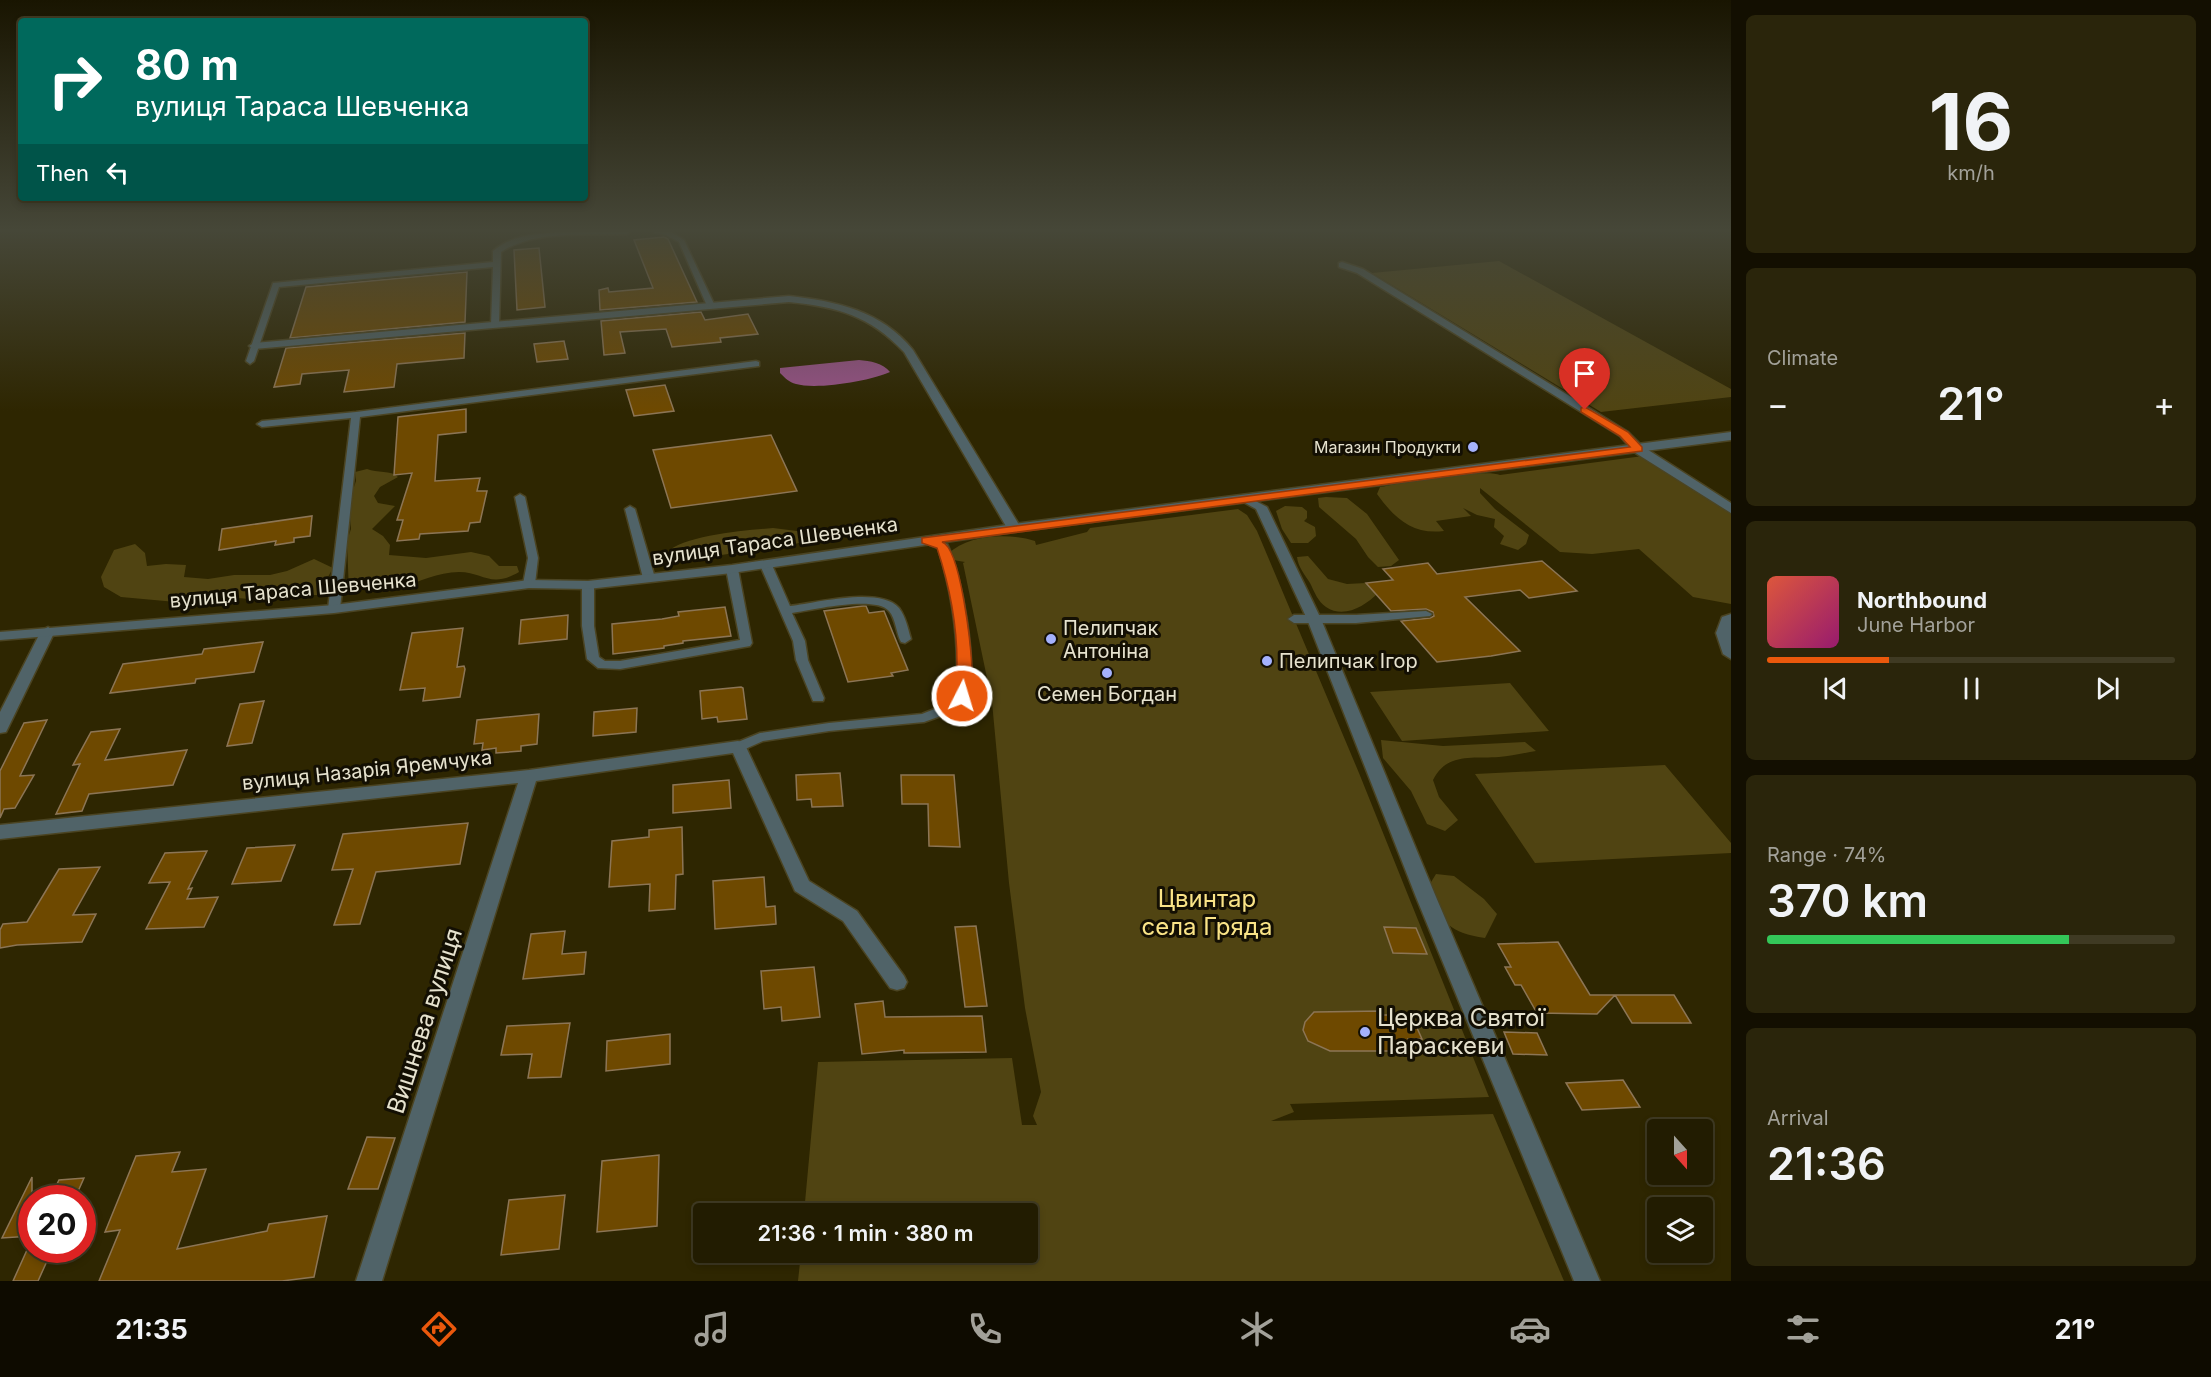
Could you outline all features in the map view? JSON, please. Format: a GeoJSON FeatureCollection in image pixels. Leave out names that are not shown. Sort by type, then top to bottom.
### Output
{"type":"FeatureCollection","features":[{"type":"Feature","properties":{"kind":"street"},"geometry":{"type":"LineString","coordinates":[[1394,292],[1624,434],[1638,449],[1731,509]]}},
{"type":"Feature","properties":{"kind":"street"},"geometry":{"type":"LineString","coordinates":[[254,346],[789,299],[822,302],[852,310],[876,320],[896,335],[908,350],[1014,528]]}},
{"type":"Feature","properties":{"kind":"street","name":"вулиця Тараса Шевченка"},"geometry":{"type":"LineString","coordinates":[[0,636],[334,609],[529,584],[588,585],[732,569],[1014,528],[1731,436]]}},
{"type":"Feature","properties":{"kind":"street"},"geometry":{"type":"LineString","coordinates":[[1244,499],[1261,507],[1314,619],[1430,908],[1587,1281]]}},
{"type":"Feature","properties":{"kind":"street"},"geometry":{"type":"LineString","coordinates":[[1731,618],[1727,620],[1723,633],[1731,654]]}},
{"type":"Feature","properties":{"kind":"street"},"geometry":{"type":"LineString","coordinates":[[0,728],[48,631]]}},
{"type":"Feature","properties":{"kind":"street"},"geometry":{"type":"LineString","coordinates":[[738,747],[802,886],[850,915],[897,982]]}},
{"type":"Feature","properties":{"kind":"street","name":"вулиця Назарія Яремчука"},"geometry":{"type":"LineString","coordinates":[[0,832],[530,776],[738,747]]}},
{"type":"Feature","properties":{"kind":"street","name":"Вишнева вулиця"},"geometry":{"type":"LineString","coordinates":[[369,1281],[530,776]]}},
{"type":"Feature","properties":{"kind":"lane"},"geometry":{"type":"LineString","coordinates":[[250,361],[272,292]]}},
{"type":"Feature","properties":{"kind":"lane"},"geometry":{"type":"LineString","coordinates":[[495,325],[496,292]]}},
{"type":"Feature","properties":{"kind":"lane"},"geometry":{"type":"LineString","coordinates":[[705,292],[711,306]]}},
{"type":"Feature","properties":{"kind":"lane"},"geometry":{"type":"LineString","coordinates":[[262,424],[356,415],[756,364]]}},
{"type":"Feature","properties":{"kind":"lane"},"geometry":{"type":"LineString","coordinates":[[334,609],[356,415]]}},
{"type":"Feature","properties":{"kind":"lane"},"geometry":{"type":"LineString","coordinates":[[520,497],[533,558],[529,584]]}},
{"type":"Feature","properties":{"kind":"lane"},"geometry":{"type":"LineString","coordinates":[[630,509],[649,578]]}},
{"type":"Feature","properties":{"kind":"lane","name":"вулиця Назарія Яремчука"},"geometry":{"type":"LineString","coordinates":[[738,747],[760,737],[829,727],[924,718],[948,709],[962,696],[965,671],[962,630],[953,577],[943,546],[926,540]]}},
{"type":"Feature","properties":{"kind":"lane"},"geometry":{"type":"LineString","coordinates":[[766,565],[799,641],[802,660],[818,698]]}},
{"type":"Feature","properties":{"kind":"lane"},"geometry":{"type":"LineString","coordinates":[[588,585],[588,626],[593,659],[602,665],[620,665],[746,643],[732,569]]}},
{"type":"Feature","properties":{"kind":"lane"},"geometry":{"type":"LineString","coordinates":[[786,610],[863,600],[883,600],[894,608],[905,639]]}},
{"type":"Feature","properties":{"kind":"lane"},"geometry":{"type":"LineString","coordinates":[[1294,619],[1356,620],[1426,614]]}},
{"type":"Feature","properties":{"kind":"green space"},"geometry":{"type":"Polygon","coordinates":[[[1403,292],[1555,292],[1731,389],[1731,397],[1601,412],[1403,292]]]}},
{"type":"Feature","properties":{"kind":"green space"},"geometry":{"type":"Polygon","coordinates":[[[1643,456],[1731,513],[1731,604],[1693,597],[1639,549],[1592,554],[1560,552],[1480,488],[1480,493],[1495,509],[1529,535],[1526,544],[1518,550],[1500,544],[1504,536],[1494,527],[1495,519],[1477,515],[1463,508],[1471,516],[1436,521],[1444,531],[1423,530],[1414,528],[1398,518],[1377,494],[1380,487],[1442,477],[1478,473],[1500,475],[1643,456]]]}},
{"type":"Feature","properties":{"kind":"green space"},"geometry":{"type":"Polygon","coordinates":[[[367,469],[392,473],[398,477],[380,487],[374,496],[378,503],[395,506],[372,529],[383,536],[390,545],[389,555],[426,558],[471,552],[489,556],[499,566],[517,566],[519,572],[509,577],[494,579],[451,572],[399,588],[380,583],[349,593],[347,541],[351,529],[349,502],[356,481],[355,472],[367,469]]]}},
{"type":"Feature","properties":{"kind":"green space"},"geometry":{"type":"Polygon","coordinates":[[[1318,498],[1347,498],[1367,514],[1399,560],[1391,566],[1378,567],[1356,539],[1319,507],[1318,498]]]}},
{"type":"Feature","properties":{"kind":"green space"},"geometry":{"type":"Polygon","coordinates":[[[1285,506],[1302,507],[1307,511],[1307,518],[1304,521],[1315,527],[1316,536],[1308,543],[1291,543],[1282,529],[1276,511],[1285,506]]]}},
{"type":"Feature","properties":{"kind":"green space","name":"Цвинтар села Гряда"},"geometry":{"type":"Polygon","coordinates":[[[1238,509],[1247,515],[1257,531],[1359,773],[1489,1097],[1290,1104],[1294,1112],[1271,1121],[1493,1114],[1564,1281],[798,1281],[800,1263],[1038,1263],[1038,1203],[805,1203],[818,1062],[1012,1058],[1022,1125],[1037,1125],[1033,1116],[1041,1092],[1025,1008],[1009,883],[992,702],[963,563],[965,562],[953,560],[948,554],[967,542],[978,539],[1002,536],[1025,538],[1035,541],[1036,545],[1087,532],[1090,528],[1238,509]]]}},
{"type":"Feature","properties":{"kind":"green space"},"geometry":{"type":"Polygon","coordinates":[[[773,528],[805,532],[809,540],[788,546],[762,538],[738,538],[738,543],[728,554],[680,561],[666,553],[674,547],[700,538],[773,528]]]}},
{"type":"Feature","properties":{"kind":"green space"},"geometry":{"type":"Polygon","coordinates":[[[135,544],[145,553],[147,566],[186,565],[184,577],[208,579],[234,575],[270,575],[287,571],[314,559],[333,568],[318,595],[276,595],[250,599],[224,597],[176,602],[121,597],[104,587],[101,577],[114,550],[135,544]]]}},
{"type":"Feature","properties":{"kind":"green space"},"geometry":{"type":"Polygon","coordinates":[[[1308,556],[1328,579],[1347,584],[1366,583],[1378,593],[1361,606],[1347,611],[1340,612],[1326,607],[1318,599],[1299,564],[1297,557],[1308,556]]]}},
{"type":"Feature","properties":{"kind":"green space"},"geometry":{"type":"Polygon","coordinates":[[[1510,683],[1549,731],[1402,741],[1370,692],[1510,683]]]}},
{"type":"Feature","properties":{"kind":"green space"},"geometry":{"type":"Polygon","coordinates":[[[1381,740],[1443,746],[1525,742],[1536,751],[1504,757],[1462,759],[1453,761],[1439,771],[1433,780],[1439,797],[1458,820],[1445,831],[1427,824],[1411,791],[1383,758],[1381,740]]]}},
{"type":"Feature","properties":{"kind":"green space"},"geometry":{"type":"Polygon","coordinates":[[[1665,765],[1731,843],[1731,853],[1535,863],[1475,774],[1665,765]]]}},
{"type":"Feature","properties":{"kind":"green space"},"geometry":{"type":"Polygon","coordinates":[[[1436,874],[1454,876],[1484,899],[1497,914],[1485,938],[1463,933],[1442,918],[1425,892],[1436,874]]]}},
{"type":"Feature","properties":{"kind":"shaded area"},"geometry":{"type":"Polygon","coordinates":[[[859,360],[880,365],[890,372],[857,381],[816,386],[794,383],[780,373],[780,368],[859,360]]]}},
{"type":"Feature","properties":{"kind":"building"},"geometry":{"type":"Polygon","coordinates":[[[305,292],[466,292],[465,322],[290,338],[305,292]]]}},
{"type":"Feature","properties":{"kind":"building"},"geometry":{"type":"Polygon","coordinates":[[[516,292],[543,292],[545,307],[517,310],[516,292]]]}},
{"type":"Feature","properties":{"kind":"building"},"geometry":{"type":"Polygon","coordinates":[[[599,292],[692,292],[697,302],[600,310],[599,292]]]}},
{"type":"Feature","properties":{"kind":"building"},"geometry":{"type":"Polygon","coordinates":[[[701,312],[705,320],[748,314],[758,334],[720,338],[721,342],[672,347],[666,329],[620,332],[625,353],[604,355],[601,321],[701,312]]]}},
{"type":"Feature","properties":{"kind":"building"},"geometry":{"type":"Polygon","coordinates":[[[465,333],[464,358],[397,364],[394,387],[344,392],[349,370],[302,374],[300,384],[274,387],[286,348],[465,333]]]}},
{"type":"Feature","properties":{"kind":"building"},"geometry":{"type":"Polygon","coordinates":[[[564,341],[568,359],[537,362],[534,344],[564,341]]]}},
{"type":"Feature","properties":{"kind":"building"},"geometry":{"type":"Polygon","coordinates":[[[665,385],[674,411],[634,416],[626,390],[665,385]]]}},
{"type":"Feature","properties":{"kind":"building"},"geometry":{"type":"Polygon","coordinates":[[[466,409],[466,432],[438,435],[435,481],[480,478],[477,491],[487,491],[480,522],[470,523],[468,531],[420,534],[419,539],[397,541],[403,520],[397,520],[412,473],[394,475],[398,417],[466,409]]]}},
{"type":"Feature","properties":{"kind":"building"},"geometry":{"type":"Polygon","coordinates":[[[771,435],[797,491],[671,508],[653,450],[771,435]]]}},
{"type":"Feature","properties":{"kind":"building"},"geometry":{"type":"Polygon","coordinates":[[[312,516],[310,536],[294,538],[294,542],[275,545],[276,541],[219,550],[222,529],[312,516]]]}},
{"type":"Feature","properties":{"kind":"building"},"geometry":{"type":"Polygon","coordinates":[[[1542,561],[1577,591],[1529,598],[1520,590],[1465,597],[1520,651],[1491,656],[1437,662],[1401,621],[1430,618],[1434,616],[1433,612],[1426,609],[1391,611],[1366,583],[1393,580],[1383,569],[1428,563],[1437,574],[1542,561]]]}},
{"type":"Feature","properties":{"kind":"building"},"geometry":{"type":"Polygon","coordinates":[[[866,606],[869,613],[884,611],[908,670],[891,673],[893,676],[848,682],[824,611],[866,606]]]}},
{"type":"Feature","properties":{"kind":"building"},"geometry":{"type":"Polygon","coordinates":[[[725,607],[731,636],[683,641],[683,643],[664,646],[664,648],[613,654],[612,624],[662,619],[679,616],[678,612],[725,607]]]}},
{"type":"Feature","properties":{"kind":"building"},"geometry":{"type":"Polygon","coordinates":[[[568,615],[567,639],[519,644],[521,620],[568,615]]]}},
{"type":"Feature","properties":{"kind":"building"},"geometry":{"type":"Polygon","coordinates":[[[463,628],[457,667],[464,666],[465,669],[460,697],[423,701],[425,688],[400,690],[412,633],[463,628]]]}},
{"type":"Feature","properties":{"kind":"building"},"geometry":{"type":"Polygon","coordinates":[[[263,642],[254,672],[196,679],[195,683],[110,693],[123,664],[202,654],[204,649],[263,642]]]}},
{"type":"Feature","properties":{"kind":"building"},"geometry":{"type":"Polygon","coordinates":[[[741,687],[747,719],[718,722],[717,717],[702,719],[700,691],[741,687]]]}},
{"type":"Feature","properties":{"kind":"building"},"geometry":{"type":"Polygon","coordinates":[[[264,701],[252,743],[227,746],[240,704],[264,701]]]}},
{"type":"Feature","properties":{"kind":"building"},"geometry":{"type":"Polygon","coordinates":[[[637,708],[636,732],[593,736],[594,712],[637,708]]]}},
{"type":"Feature","properties":{"kind":"building"},"geometry":{"type":"Polygon","coordinates":[[[539,714],[537,744],[521,746],[521,751],[496,753],[496,748],[482,750],[483,743],[474,744],[477,720],[539,714]]]}},
{"type":"Feature","properties":{"kind":"building"},"geometry":{"type":"Polygon","coordinates":[[[47,720],[20,776],[34,775],[15,808],[4,809],[0,818],[0,771],[24,723],[47,720]]]}},
{"type":"Feature","properties":{"kind":"building"},"geometry":{"type":"Polygon","coordinates":[[[120,729],[105,760],[187,750],[173,785],[89,794],[82,811],[56,814],[80,764],[73,765],[91,732],[120,729]]]}},
{"type":"Feature","properties":{"kind":"building"},"geometry":{"type":"Polygon","coordinates":[[[840,773],[843,806],[812,807],[811,799],[797,800],[796,775],[840,773]]]}},
{"type":"Feature","properties":{"kind":"building"},"geometry":{"type":"Polygon","coordinates":[[[901,775],[954,775],[960,847],[929,846],[928,804],[902,804],[901,775]]]}},
{"type":"Feature","properties":{"kind":"building"},"geometry":{"type":"Polygon","coordinates":[[[729,780],[731,808],[673,813],[673,785],[729,780]]]}},
{"type":"Feature","properties":{"kind":"building"},"geometry":{"type":"Polygon","coordinates":[[[468,823],[460,864],[376,872],[360,924],[334,925],[353,869],[332,870],[343,834],[468,823]]]}},
{"type":"Feature","properties":{"kind":"building"},"geometry":{"type":"Polygon","coordinates":[[[682,827],[683,874],[676,875],[675,909],[649,911],[650,884],[609,887],[612,841],[649,837],[649,830],[682,827]]]}},
{"type":"Feature","properties":{"kind":"building"},"geometry":{"type":"Polygon","coordinates":[[[295,845],[281,881],[232,884],[247,848],[295,845]]]}},
{"type":"Feature","properties":{"kind":"building"},"geometry":{"type":"Polygon","coordinates":[[[207,851],[188,889],[192,888],[187,899],[218,897],[204,927],[146,929],[170,882],[149,883],[165,853],[207,851]]]}},
{"type":"Feature","properties":{"kind":"building"},"geometry":{"type":"Polygon","coordinates":[[[100,867],[73,915],[96,914],[82,942],[0,948],[0,930],[3,924],[27,922],[59,869],[100,867]]]}},
{"type":"Feature","properties":{"kind":"building"},"geometry":{"type":"Polygon","coordinates":[[[764,877],[766,907],[775,906],[776,924],[715,929],[713,881],[764,877]]]}},
{"type":"Feature","properties":{"kind":"building"},"geometry":{"type":"Polygon","coordinates":[[[976,926],[987,1006],[965,1007],[955,927],[976,926]]]}},
{"type":"Feature","properties":{"kind":"building"},"geometry":{"type":"Polygon","coordinates":[[[1384,927],[1416,928],[1427,954],[1393,953],[1384,927]]]}},
{"type":"Feature","properties":{"kind":"building"},"geometry":{"type":"Polygon","coordinates":[[[565,931],[562,954],[586,952],[584,974],[523,979],[531,934],[565,931]]]}},
{"type":"Feature","properties":{"kind":"building"},"geometry":{"type":"Polygon","coordinates":[[[1558,942],[1590,995],[1615,995],[1597,1014],[1537,1013],[1521,985],[1515,985],[1505,967],[1511,967],[1498,944],[1558,942]]]}},
{"type":"Feature","properties":{"kind":"building"},"geometry":{"type":"Polygon","coordinates":[[[814,967],[820,1017],[782,1021],[781,1007],[764,1009],[761,971],[814,967]]]}},
{"type":"Feature","properties":{"kind":"building"},"geometry":{"type":"Polygon","coordinates":[[[1615,995],[1674,995],[1691,1023],[1632,1023],[1615,995]]]}},
{"type":"Feature","properties":{"kind":"building"},"geometry":{"type":"Polygon","coordinates":[[[883,1001],[885,1017],[982,1016],[986,1052],[904,1053],[904,1050],[862,1054],[855,1004],[883,1001]]]}},
{"type":"Feature","properties":{"kind":"building","name":"Церква Святої Параскеви"},"geometry":{"type":"Polygon","coordinates":[[[1382,1011],[1383,1015],[1399,1015],[1401,1020],[1413,1019],[1422,1039],[1408,1039],[1411,1046],[1395,1046],[1397,1051],[1330,1051],[1308,1041],[1303,1030],[1305,1022],[1314,1012],[1382,1011]]]}},
{"type":"Feature","properties":{"kind":"building"},"geometry":{"type":"Polygon","coordinates":[[[570,1023],[561,1077],[528,1078],[532,1054],[501,1055],[507,1026],[570,1023]]]}},
{"type":"Feature","properties":{"kind":"building"},"geometry":{"type":"Polygon","coordinates":[[[1504,1032],[1537,1033],[1547,1055],[1513,1054],[1504,1032]]]}},
{"type":"Feature","properties":{"kind":"building"},"geometry":{"type":"Polygon","coordinates":[[[670,1034],[670,1064],[606,1071],[607,1041],[670,1034]]]}},
{"type":"Feature","properties":{"kind":"building"},"geometry":{"type":"Polygon","coordinates":[[[1623,1080],[1640,1107],[1582,1110],[1566,1083],[1623,1080]]]}},
{"type":"Feature","properties":{"kind":"building"},"geometry":{"type":"Polygon","coordinates":[[[367,1137],[395,1138],[378,1189],[348,1189],[367,1137]]]}},
{"type":"Feature","properties":{"kind":"building"},"geometry":{"type":"Polygon","coordinates":[[[180,1152],[172,1172],[206,1169],[177,1249],[267,1231],[269,1224],[327,1216],[314,1277],[282,1281],[99,1281],[120,1230],[105,1232],[136,1156],[180,1152]]]}},
{"type":"Feature","properties":{"kind":"building"},"geometry":{"type":"Polygon","coordinates":[[[659,1155],[657,1226],[597,1232],[602,1161],[659,1155]]]}},
{"type":"Feature","properties":{"kind":"building"},"geometry":{"type":"Polygon","coordinates":[[[84,1178],[81,1185],[56,1185],[59,1180],[84,1178]]]}},
{"type":"Feature","properties":{"kind":"building"},"geometry":{"type":"Polygon","coordinates":[[[565,1195],[559,1249],[501,1255],[509,1200],[565,1195]]]}},
{"type":"Feature","properties":{"kind":"building"},"geometry":{"type":"Polygon","coordinates":[[[18,1205],[18,1237],[2,1238],[18,1205]]]}},
{"type":"Feature","properties":{"kind":"building"},"geometry":{"type":"Polygon","coordinates":[[[21,1263],[46,1263],[38,1281],[13,1281],[21,1263]]]}},
{"type":"Feature","properties":{"kind":"place","name":"Магазин Продукти"},"geometry":{"type":"Point","coordinates":[1473,447]}},
{"type":"Feature","properties":{"kind":"place","name":"Пелипчак Антоніна"},"geometry":{"type":"Point","coordinates":[1051,639]}},
{"type":"Feature","properties":{"kind":"place","name":"Пелипчак Ігор"},"geometry":{"type":"Point","coordinates":[1267,661]}},
{"type":"Feature","properties":{"kind":"place","name":"Семен Богдан"},"geometry":{"type":"Point","coordinates":[1107,673]}},
{"type":"Feature","properties":{"kind":"place","name":"Церква Святої Параскеви"},"geometry":{"type":"Point","coordinates":[1365,1032]}},
{"type":"Feature","properties":{"kind":"route"},"geometry":{"type":"LineString","coordinates":[[962,696],[965,671],[962,630],[953,577],[943,546],[926,540],[1638,449],[1624,434],[1585,410]]}}]}
